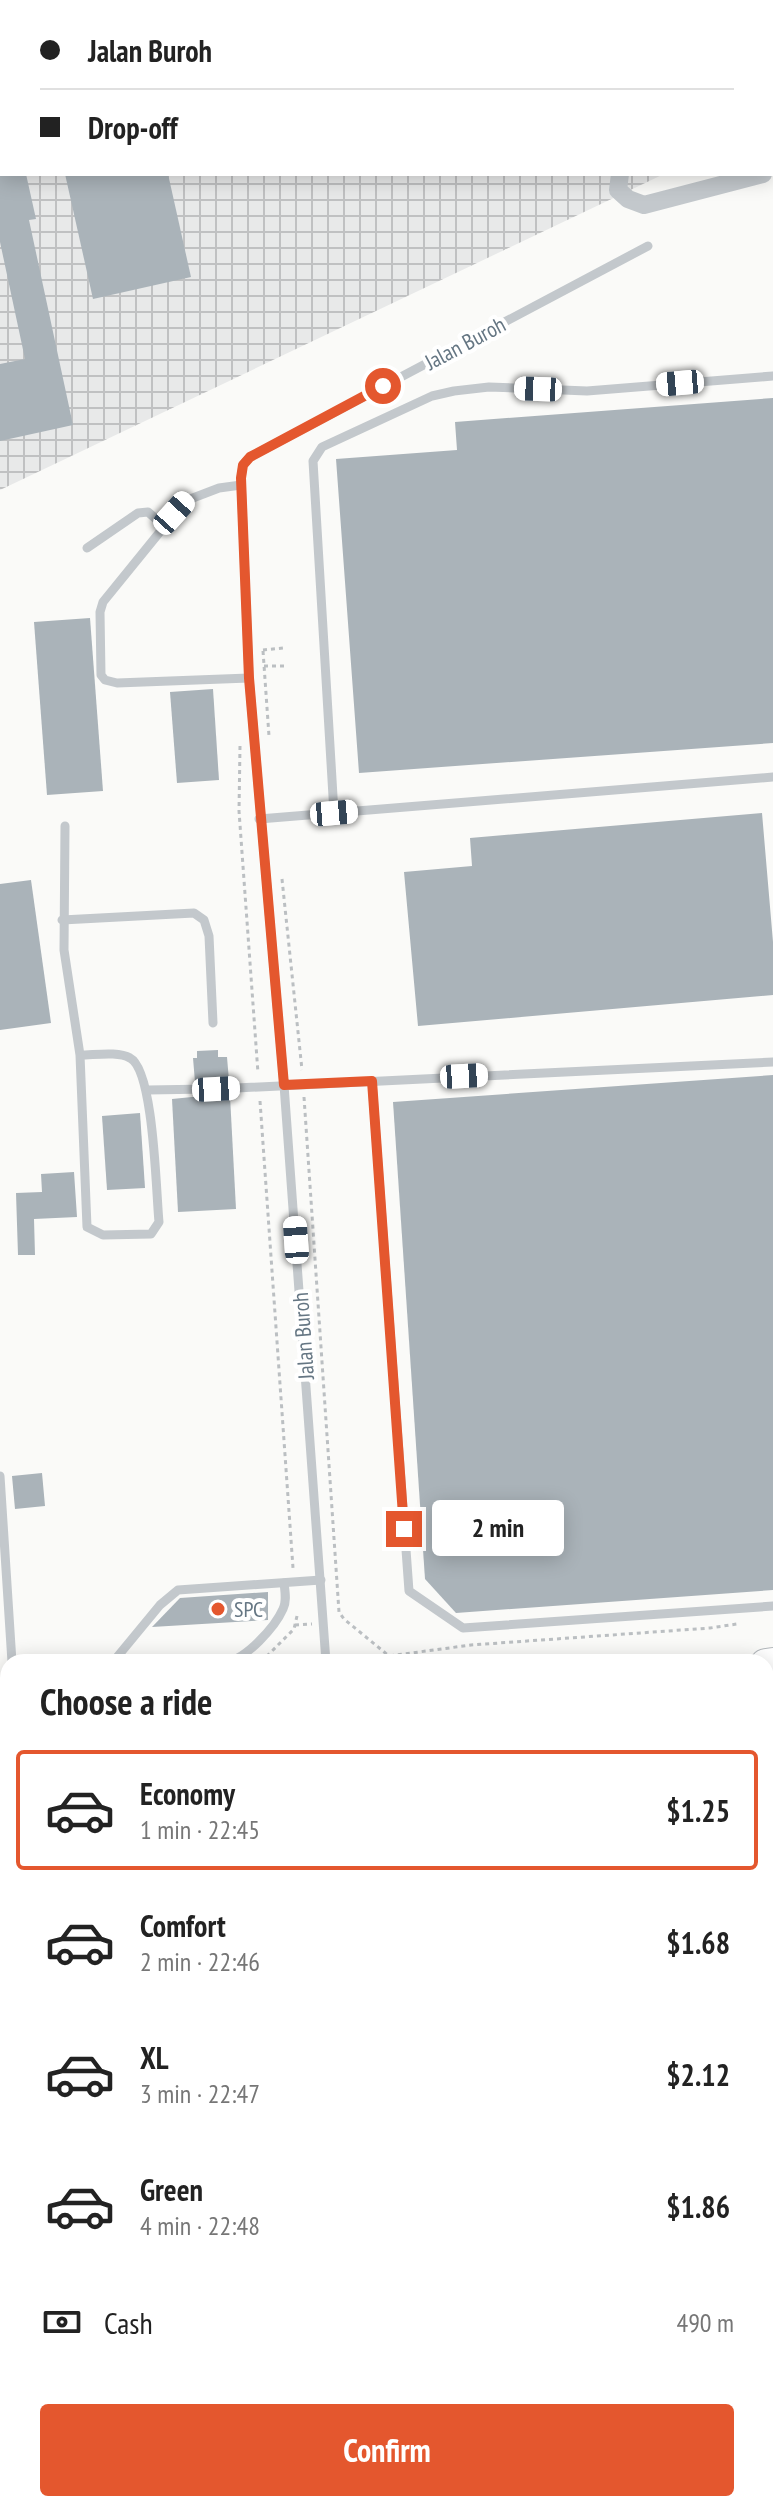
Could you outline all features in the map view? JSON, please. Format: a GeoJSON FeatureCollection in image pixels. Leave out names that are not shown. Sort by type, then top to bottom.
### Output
{"type":"FeatureCollection","features":[{"type":"Feature","properties":{"kind":"street"},"geometry":{"type":"LineString","coordinates":[[620,176],[618,190],[628,199],[644,205],[755,176]]}},
{"type":"Feature","properties":{"kind":"lane","name":"Jalan Buroh"},"geometry":{"type":"LineString","coordinates":[[326,1654],[284,1085],[249,678],[241,485],[243,465],[250,457],[648,246]]}},
{"type":"Feature","properties":{"kind":"lane"},"geometry":{"type":"LineString","coordinates":[[334,813],[313,461],[322,447],[432,396],[454,391],[489,387],[587,391],[773,376]]}},
{"type":"Feature","properties":{"kind":"lane"},"geometry":{"type":"LineString","coordinates":[[241,485],[197,494],[185,501],[103,602],[100,612],[101,675],[105,680],[117,683],[249,678]]}},
{"type":"Feature","properties":{"kind":"lane"},"geometry":{"type":"LineString","coordinates":[[87,548],[138,513],[148,512],[163,525]]}},
{"type":"Feature","properties":{"kind":"lane"},"geometry":{"type":"LineString","coordinates":[[259,819],[773,777]]}},
{"type":"Feature","properties":{"kind":"lane"},"geometry":{"type":"LineString","coordinates":[[65,826],[62,920],[80,1055],[87,1227],[103,1235],[151,1234],[159,1222],[148,1090],[138,1064],[124,1056],[80,1055]]}},
{"type":"Feature","properties":{"kind":"lane"},"geometry":{"type":"LineString","coordinates":[[62,920],[194,913],[204,920],[209,936],[213,1023]]}},
{"type":"Feature","properties":{"kind":"lane"},"geometry":{"type":"LineString","coordinates":[[148,1090],[773,1062]]}},
{"type":"Feature","properties":{"kind":"lane"},"geometry":{"type":"LineString","coordinates":[[372,1081],[409,1591],[463,1628],[773,1606]]}},
{"type":"Feature","properties":{"kind":"lane"},"geometry":{"type":"LineString","coordinates":[[0,1476],[11,1654]]}},
{"type":"Feature","properties":{"kind":"lane"},"geometry":{"type":"LineString","coordinates":[[120,1654],[160,1605],[178,1590],[321,1580]]}},
{"type":"Feature","properties":{"kind":"lane"},"geometry":{"type":"LineString","coordinates":[[247,1654],[277,1619],[285,1601],[284,1583]]}},
{"type":"Feature","properties":{"kind":"path"},"geometry":{"type":"LineString","coordinates":[[270,742],[263,650],[283,648]]}},
{"type":"Feature","properties":{"kind":"path"},"geometry":{"type":"LineString","coordinates":[[264,666],[287,666]]}},
{"type":"Feature","properties":{"kind":"path"},"geometry":{"type":"LineString","coordinates":[[280,865],[303,1084],[339,1612],[387,1654]]}},
{"type":"Feature","properties":{"kind":"path"},"geometry":{"type":"LineString","coordinates":[[404,1654],[471,1645],[742,1623]]}},
{"type":"Feature","properties":{"kind":"shaded area"},"geometry":{"type":"Polygon","coordinates":[[[0,176],[660,176],[0,490],[0,176]]]}},
{"type":"Feature","properties":{"kind":"building"},"geometry":{"type":"Polygon","coordinates":[[[0,176],[26,176],[36,219],[29,220],[73,425],[0,441],[0,364],[25,359],[0,242],[0,176]]]}},
{"type":"Feature","properties":{"kind":"building"},"geometry":{"type":"Polygon","coordinates":[[[65,176],[168,176],[191,277],[93,299],[65,176]]]}},
{"type":"Feature","properties":{"kind":"building"},"geometry":{"type":"Polygon","coordinates":[[[773,398],[773,743],[359,773],[336,459],[457,450],[455,422],[773,398]]]}},
{"type":"Feature","properties":{"kind":"building"},"geometry":{"type":"Polygon","coordinates":[[[90,618],[103,791],[47,795],[34,622],[90,618]]]}},
{"type":"Feature","properties":{"kind":"building"},"geometry":{"type":"Polygon","coordinates":[[[213,689],[219,780],[177,783],[170,692],[213,689]]]}},
{"type":"Feature","properties":{"kind":"building"},"geometry":{"type":"Polygon","coordinates":[[[762,813],[773,942],[773,995],[418,1026],[404,872],[472,866],[470,838],[762,813]]]}},
{"type":"Feature","properties":{"kind":"building"},"geometry":{"type":"Polygon","coordinates":[[[31,880],[51,1023],[0,1030],[0,884],[31,880]]]}},
{"type":"Feature","properties":{"kind":"building"},"geometry":{"type":"Polygon","coordinates":[[[218,1050],[218,1057],[227,1057],[229,1081],[195,1082],[193,1058],[197,1058],[197,1051],[218,1050]]]}},
{"type":"Feature","properties":{"kind":"building"},"geometry":{"type":"Polygon","coordinates":[[[773,1075],[773,1590],[456,1613],[425,1579],[393,1102],[773,1075]]]}},
{"type":"Feature","properties":{"kind":"building"},"geometry":{"type":"Polygon","coordinates":[[[230,1096],[236,1209],[178,1212],[172,1099],[230,1096]]]}},
{"type":"Feature","properties":{"kind":"building"},"geometry":{"type":"Polygon","coordinates":[[[140,1113],[145,1188],[107,1190],[102,1116],[140,1113]]]}},
{"type":"Feature","properties":{"kind":"building"},"geometry":{"type":"Polygon","coordinates":[[[74,1172],[77,1217],[34,1219],[35,1255],[18,1255],[16,1193],[42,1192],[41,1174],[74,1172]]]}},
{"type":"Feature","properties":{"kind":"building"},"geometry":{"type":"Polygon","coordinates":[[[42,1473],[45,1506],[15,1509],[12,1476],[42,1473]]]}},
{"type":"Feature","properties":{"kind":"building","name":"SPC"},"geometry":{"type":"Polygon","coordinates":[[[268,1592],[268,1620],[152,1627],[180,1598],[268,1592]]]}},
{"type":"Feature","properties":{"kind":"place","name":"SPC"},"geometry":{"type":"Point","coordinates":[218,1609]}},
{"type":"Feature","properties":{"kind":"route"},"geometry":{"type":"LineString","coordinates":[[383,386],[250,457],[243,465],[241,478],[249,678],[284,1085],[372,1081],[404,1529]]}}]}
